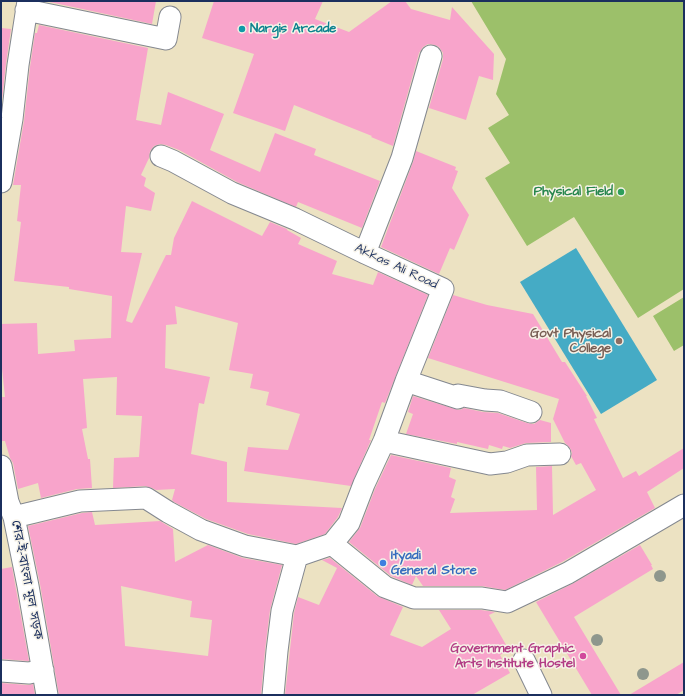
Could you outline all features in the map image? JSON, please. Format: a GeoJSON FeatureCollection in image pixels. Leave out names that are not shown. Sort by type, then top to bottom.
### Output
{"type":"FeatureCollection","features":[{"type":"Feature","properties":{"kind":"street"},"geometry":{"type":"LineString","coordinates":[[1,182],[12,119],[27,5],[166,38],[170,17]]}},
{"type":"Feature","properties":{"kind":"street"},"geometry":{"type":"LineString","coordinates":[[365,253],[402,158],[431,56]]}},
{"type":"Feature","properties":{"kind":"street","name":"Akkas Ali Road"},"geometry":{"type":"LineString","coordinates":[[161,156],[232,193],[295,219],[443,289],[406,380],[384,441],[364,484],[349,523],[332,544]]}},
{"type":"Feature","properties":{"kind":"street"},"geometry":{"type":"LineString","coordinates":[[406,380],[458,398],[458,395],[500,401],[531,412]]}},
{"type":"Feature","properties":{"kind":"street"},"geometry":{"type":"LineString","coordinates":[[384,441],[490,464],[507,462],[527,456],[560,454]]}},
{"type":"Feature","properties":{"kind":"street","name":"শের-ই-বাংলা মূল সড়ক"},"geometry":{"type":"LineString","coordinates":[[1,466],[8,507],[47,695]]}},
{"type":"Feature","properties":{"kind":"street"},"geometry":{"type":"LineString","coordinates":[[8,507],[80,501],[146,498],[201,530],[245,546],[297,556],[332,544],[385,587],[414,598],[482,598],[506,602],[568,573],[684,505]]}},
{"type":"Feature","properties":{"kind":"street"},"geometry":{"type":"LineString","coordinates":[[273,695],[282,611],[297,556]]}},
{"type":"Feature","properties":{"kind":"street"},"geometry":{"type":"LineString","coordinates":[[524,660],[541,695]]}},
{"type":"Feature","properties":{"kind":"street"},"geometry":{"type":"LineString","coordinates":[[1,671],[29,672],[43,670]]}},
{"type":"Feature","properties":{"kind":"green space","name":"Physical Field"},"geometry":{"type":"Polygon","coordinates":[[[471,1],[684,1],[684,289],[638,318],[574,217],[527,246],[485,178],[510,163],[488,128],[509,115],[496,94],[506,59],[471,1]]]}},
{"type":"Feature","properties":{"kind":"green space"},"geometry":{"type":"Polygon","coordinates":[[[684,297],[684,345],[674,351],[653,316],[684,297]]]}},
{"type":"Feature","properties":{"kind":"water"},"geometry":{"type":"Polygon","coordinates":[[[576,248],[657,380],[601,414],[520,282],[576,248]]]}},
{"type":"Feature","properties":{"kind":"building"},"geometry":{"type":"Polygon","coordinates":[[[45,1],[156,1],[152,24],[45,1]]]}},
{"type":"Feature","properties":{"kind":"building"},"geometry":{"type":"Polygon","coordinates":[[[214,1],[323,1],[315,19],[349,32],[392,1],[405,1],[411,9],[450,20],[452,7],[494,54],[493,80],[479,76],[466,120],[429,108],[443,59],[443,53],[439,47],[428,44],[423,47],[419,53],[393,146],[371,137],[372,136],[294,105],[285,131],[233,113],[254,54],[202,38],[214,1]]]}},
{"type":"Feature","properties":{"kind":"building"},"geometry":{"type":"Polygon","coordinates":[[[39,25],[148,48],[136,120],[161,125],[168,92],[224,114],[210,150],[260,172],[275,133],[316,149],[314,155],[380,181],[362,228],[298,202],[296,207],[237,182],[179,150],[160,144],[154,146],[150,151],[149,158],[141,175],[146,178],[144,186],[155,193],[151,211],[126,206],[121,252],[142,253],[126,321],[132,323],[166,255],[171,255],[174,238],[192,201],[262,236],[270,222],[287,229],[301,238],[298,244],[337,261],[332,274],[373,285],[378,272],[428,295],[385,403],[382,402],[369,440],[371,440],[351,486],[244,471],[248,447],[288,450],[300,414],[266,405],[269,392],[250,388],[253,374],[229,370],[238,323],[175,306],[177,324],[166,325],[165,368],[210,377],[204,404],[199,403],[191,454],[227,462],[227,502],[342,508],[338,517],[325,534],[296,544],[248,534],[206,519],[174,502],[172,500],[175,489],[156,490],[145,486],[113,488],[114,458],[139,457],[142,416],[116,415],[117,377],[83,379],[87,428],[82,429],[88,459],[90,459],[92,488],[77,489],[41,498],[38,483],[18,489],[13,463],[5,441],[2,441],[1,397],[5,397],[1,359],[1,324],[37,323],[38,354],[75,351],[74,340],[111,338],[112,296],[69,289],[69,287],[14,281],[21,222],[17,221],[21,185],[13,185],[24,121],[35,33],[37,33],[39,25]]]}},
{"type":"Feature","properties":{"kind":"building"},"geometry":{"type":"Polygon","coordinates":[[[1,28],[11,29],[1,109],[1,28]]]}},
{"type":"Feature","properties":{"kind":"building"},"geometry":{"type":"Polygon","coordinates":[[[416,151],[456,167],[455,170],[458,171],[452,188],[469,215],[454,250],[450,248],[439,274],[381,247],[416,151]]]}},
{"type":"Feature","properties":{"kind":"building"},"geometry":{"type":"Polygon","coordinates":[[[453,295],[487,305],[533,314],[562,362],[565,362],[587,396],[597,418],[594,419],[623,478],[636,471],[639,476],[684,448],[684,468],[647,492],[655,508],[562,562],[505,590],[482,586],[423,586],[416,576],[412,585],[391,576],[349,542],[360,528],[375,489],[391,455],[451,468],[449,477],[456,480],[451,497],[455,499],[450,513],[537,510],[536,467],[552,466],[553,515],[596,490],[581,463],[576,465],[571,456],[572,453],[570,448],[565,443],[553,419],[559,399],[428,358],[453,295]]]}},
{"type":"Feature","properties":{"kind":"building"},"geometry":{"type":"Polygon","coordinates":[[[413,396],[460,410],[464,408],[498,413],[534,424],[540,420],[551,423],[551,442],[526,443],[510,448],[503,446],[502,449],[489,445],[488,449],[457,442],[457,444],[406,434],[413,414],[408,412],[413,396]]]}},
{"type":"Feature","properties":{"kind":"building"},"geometry":{"type":"Polygon","coordinates":[[[92,512],[95,525],[160,521],[173,529],[175,562],[208,545],[243,558],[282,565],[270,610],[261,695],[59,695],[40,584],[28,526],[92,512]],[[121,586],[125,646],[208,656],[212,620],[190,617],[192,601],[121,586]]]}},
{"type":"Feature","properties":{"kind":"building","name":"Government Graphic Arts Institute Hostel"},"geometry":{"type":"Polygon","coordinates":[[[640,545],[653,569],[574,617],[621,695],[592,695],[536,602],[574,583],[640,545]]]}},
{"type":"Feature","properties":{"kind":"building"},"geometry":{"type":"Polygon","coordinates":[[[330,558],[377,596],[403,607],[390,635],[422,647],[451,629],[439,610],[481,610],[495,612],[489,615],[509,650],[500,655],[510,673],[472,695],[285,695],[294,613],[298,597],[319,605],[337,568],[322,560],[330,558]]]}},
{"type":"Feature","properties":{"kind":"building"},"geometry":{"type":"Polygon","coordinates":[[[12,567],[29,661],[1,659],[1,569],[12,567]]]}},
{"type":"Feature","properties":{"kind":"building"},"geometry":{"type":"Polygon","coordinates":[[[684,662],[684,690],[676,695],[629,695],[684,662]]]}},
{"type":"Feature","properties":{"kind":"building"},"geometry":{"type":"Polygon","coordinates":[[[1,683],[33,684],[35,695],[1,695],[1,683]]]}},
{"type":"Feature","properties":{"kind":"place","name":"Nargis Arcade"},"geometry":{"type":"Point","coordinates":[242,29]}},
{"type":"Feature","properties":{"kind":"place","name":"Physical Field"},"geometry":{"type":"Point","coordinates":[621,192]}},
{"type":"Feature","properties":{"kind":"place","name":"Govt Physical College"},"geometry":{"type":"Point","coordinates":[619,341]}},
{"type":"Feature","properties":{"kind":"place","name":"Ityadi General Store"},"geometry":{"type":"Point","coordinates":[383,563]}},
{"type":"Feature","properties":{"kind":"place","name":"Government Graphic Arts Institute Hostel"},"geometry":{"type":"Point","coordinates":[583,656]}}]}
